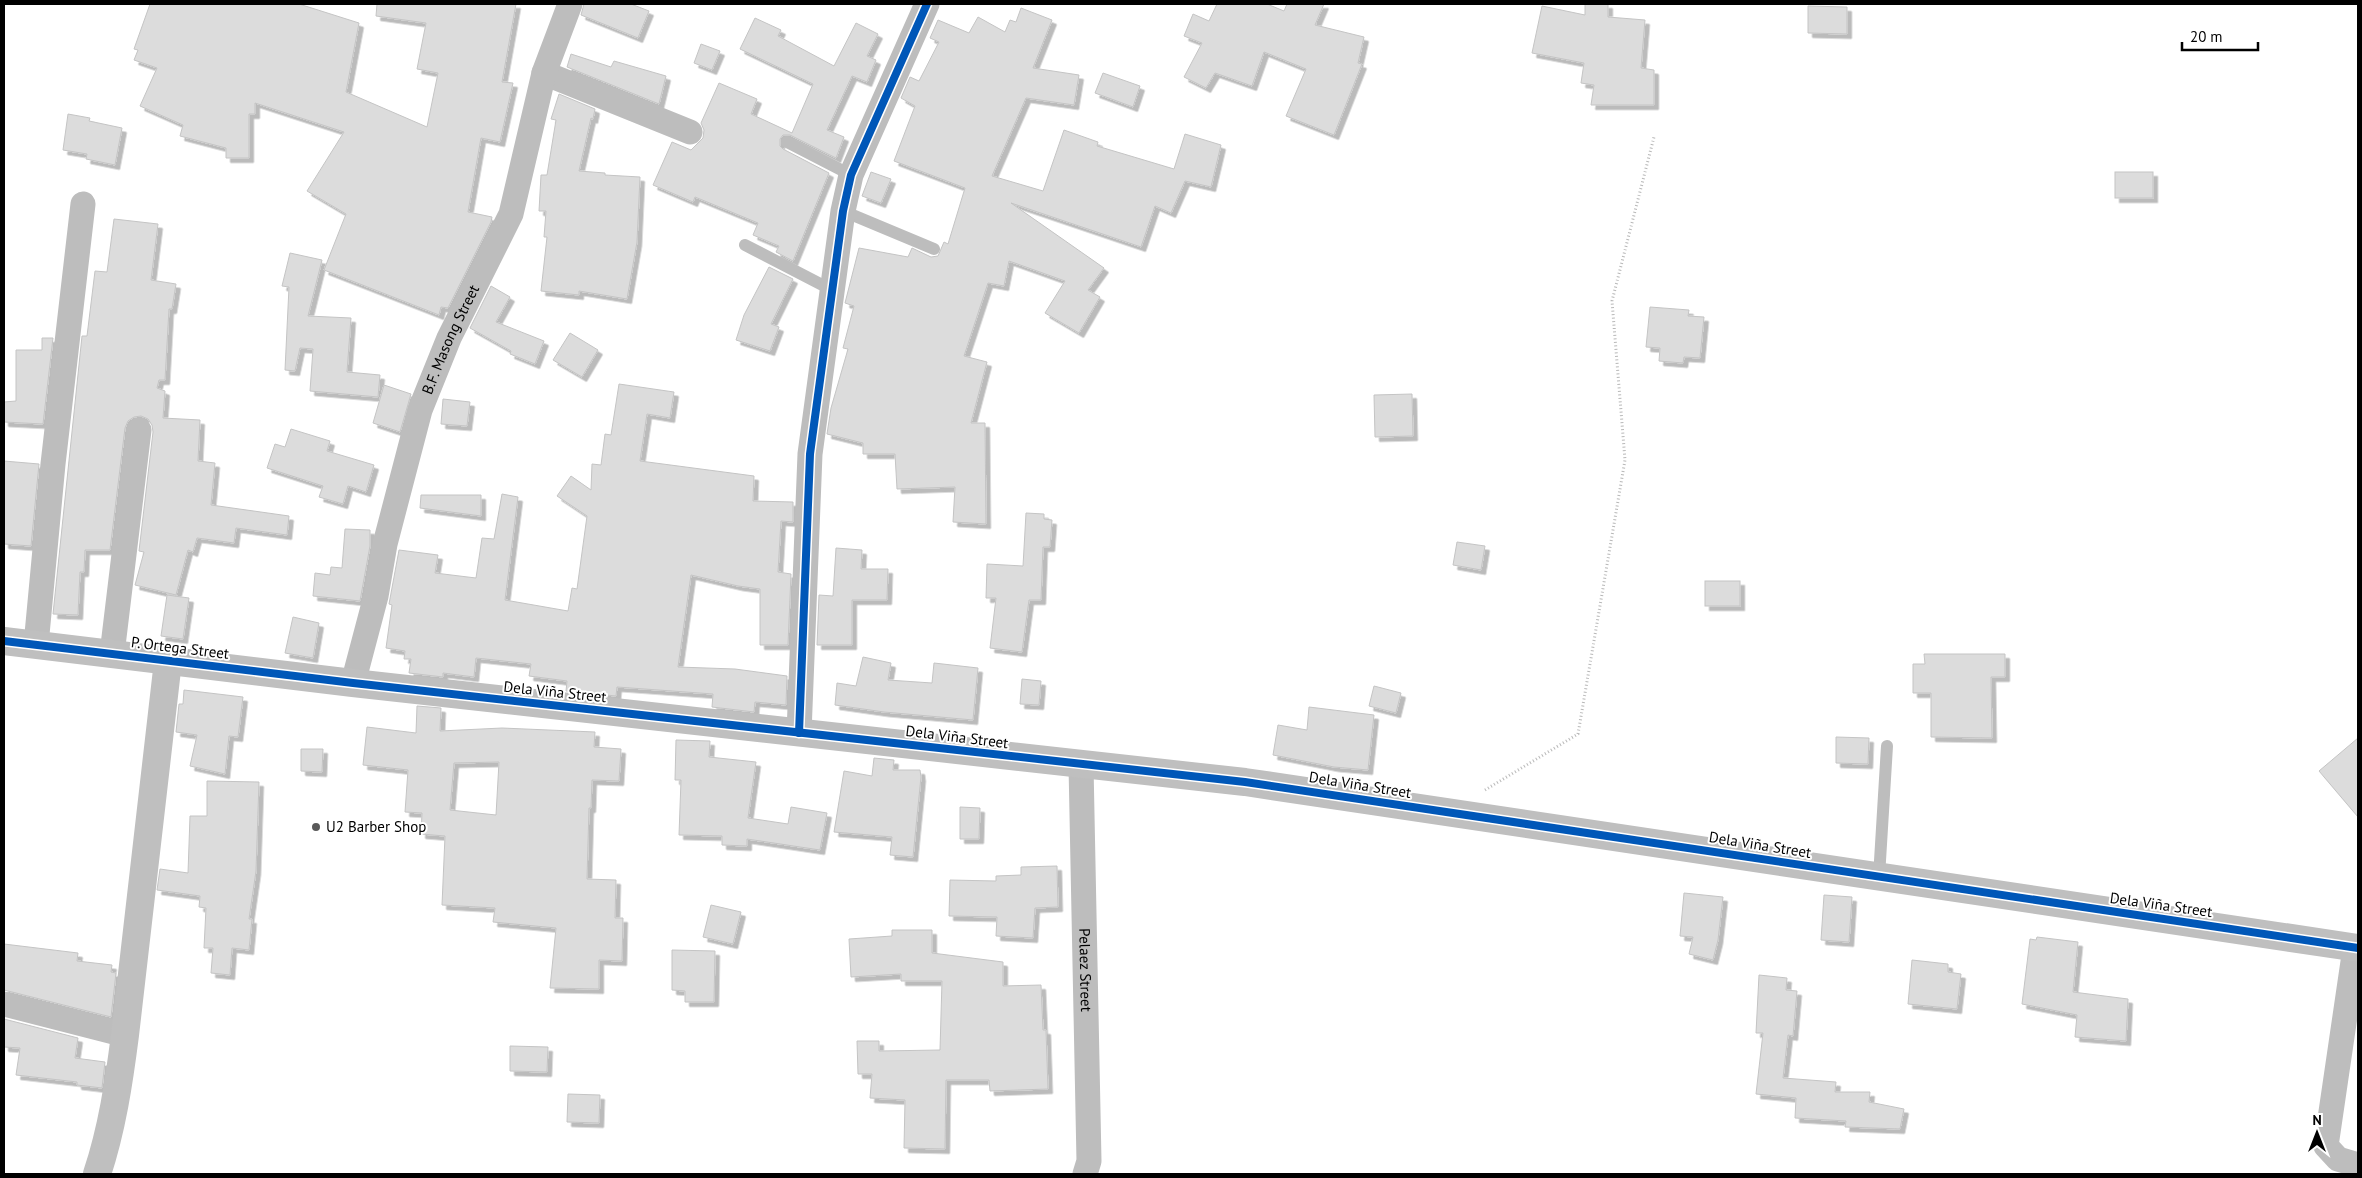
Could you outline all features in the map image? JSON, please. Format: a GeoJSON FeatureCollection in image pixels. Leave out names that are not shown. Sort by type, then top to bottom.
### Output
{"type":"FeatureCollection","features":[{"type":"Feature","properties":{"kind":"street","name":"B.F. Masong Street"},"geometry":{"type":"LineString","coordinates":[[353,683],[376,596],[385,544],[420,410],[449,338],[511,214],[544,73],[570,4]]}},
{"type":"Feature","properties":{"kind":"street"},"geometry":{"type":"LineString","coordinates":[[799,733],[810,454],[843,212],[851,176],[927,4]]}},
{"type":"Feature","properties":{"kind":"street"},"geometry":{"type":"LineString","coordinates":[[544,73],[690,132]]}},
{"type":"Feature","properties":{"kind":"street"},"geometry":{"type":"LineString","coordinates":[[36,645],[53,464],[83,204]]}},
{"type":"Feature","properties":{"kind":"street"},"geometry":{"type":"LineString","coordinates":[[112,654],[139,430]]}},
{"type":"Feature","properties":{"kind":"street","name":"P. Ortega Street"},"geometry":{"type":"LineString","coordinates":[[4,641],[353,683]]}},
{"type":"Feature","properties":{"kind":"street"},"geometry":{"type":"LineString","coordinates":[[97,1174],[106,1146],[117,1094],[168,661]]}},
{"type":"Feature","properties":{"kind":"street","name":"Dela Viña Street"},"geometry":{"type":"LineString","coordinates":[[353,683],[1081,766],[1244,782],[2357,948]]}},
{"type":"Feature","properties":{"kind":"street","name":"Pelaez Street"},"geometry":{"type":"LineString","coordinates":[[1081,766],[1089,1161],[1085,1174]]}},
{"type":"Feature","properties":{"kind":"street"},"geometry":{"type":"LineString","coordinates":[[2357,948],[2326,1146],[2338,1159],[2358,1165]]}},
{"type":"Feature","properties":{"kind":"street"},"geometry":{"type":"LineString","coordinates":[[4,1004],[125,1035]]}},
{"type":"Feature","properties":{"kind":"lane"},"geometry":{"type":"LineString","coordinates":[[787,142],[851,176]]}},
{"type":"Feature","properties":{"kind":"lane"},"geometry":{"type":"LineString","coordinates":[[843,212],[934,249]]}},
{"type":"Feature","properties":{"kind":"lane"},"geometry":{"type":"LineString","coordinates":[[745,245],[832,290]]}},
{"type":"Feature","properties":{"kind":"lane"},"geometry":{"type":"LineString","coordinates":[[1879,877],[1887,746]]}},
{"type":"Feature","properties":{"kind":"path"},"geometry":{"type":"LineString","coordinates":[[1448,812],[1578,734],[1625,460],[1612,301],[1654,137]]}},
{"type":"Feature","properties":{"kind":"building"},"geometry":{"type":"Polygon","coordinates":[[[150,4],[299,4],[359,23],[346,92],[427,127],[438,73],[417,69],[426,23],[376,16],[377,4],[516,4],[502,82],[513,83],[500,142],[481,138],[468,212],[492,217],[491,222],[448,308],[441,307],[439,315],[324,270],[346,214],[307,191],[344,132],[255,103],[255,114],[249,114],[249,158],[226,158],[226,148],[180,136],[183,125],[140,106],[157,68],[134,60],[138,50],[134,49],[150,4]]]}},
{"type":"Feature","properties":{"kind":"building"},"geometry":{"type":"Polygon","coordinates":[[[584,4],[631,4],[649,11],[638,38],[581,15],[584,4]]]}},
{"type":"Feature","properties":{"kind":"building"},"geometry":{"type":"Polygon","coordinates":[[[1217,4],[1267,4],[1284,11],[1287,4],[1324,4],[1315,25],[1364,37],[1358,63],[1362,64],[1334,135],[1286,116],[1306,69],[1264,52],[1252,86],[1215,73],[1206,88],[1184,77],[1202,43],[1184,36],[1193,14],[1209,21],[1217,4]]]}},
{"type":"Feature","properties":{"kind":"building"},"geometry":{"type":"Polygon","coordinates":[[[1585,4],[1608,4],[1608,17],[1645,20],[1641,68],[1654,70],[1654,105],[1591,105],[1594,85],[1581,83],[1584,63],[1532,53],[1542,6],[1585,15],[1585,4]]]}},
{"type":"Feature","properties":{"kind":"building"},"geometry":{"type":"Polygon","coordinates":[[[1808,6],[1847,7],[1847,34],[1808,33],[1808,6]]]}},
{"type":"Feature","properties":{"kind":"building"},"geometry":{"type":"Polygon","coordinates":[[[1021,8],[1052,20],[1033,68],[1079,75],[1074,105],[1026,98],[992,176],[1043,191],[1064,130],[1098,142],[1097,146],[1174,169],[1185,134],[1221,145],[1211,187],[1185,181],[1171,213],[1155,206],[1141,247],[1011,203],[1104,268],[1088,290],[1100,297],[1079,333],[1045,313],[1065,281],[1009,261],[1004,286],[988,283],[964,356],[987,362],[971,423],[985,423],[986,524],[953,522],[955,487],[897,489],[895,454],[863,454],[863,443],[827,434],[831,408],[848,349],[843,348],[854,306],[845,303],[859,248],[908,257],[912,248],[931,257],[938,256],[944,242],[948,244],[965,188],[894,161],[915,106],[901,98],[910,77],[919,81],[939,42],[930,38],[938,20],[969,33],[978,17],[1005,32],[1010,20],[1016,22],[1021,8]]]}},
{"type":"Feature","properties":{"kind":"building"},"geometry":{"type":"Polygon","coordinates":[[[755,18],[781,30],[778,36],[834,66],[856,23],[878,34],[867,56],[876,60],[867,82],[852,76],[827,130],[844,137],[836,158],[790,135],[783,135],[780,139],[780,146],[783,149],[829,173],[793,261],[776,252],[779,246],[753,235],[758,223],[695,197],[693,202],[653,185],[672,142],[691,150],[703,138],[704,130],[701,123],[719,83],[757,99],[751,114],[792,133],[813,84],[740,49],[755,18]]]}},
{"type":"Feature","properties":{"kind":"building"},"geometry":{"type":"Polygon","coordinates":[[[701,44],[720,51],[712,70],[694,63],[701,44]]]}},
{"type":"Feature","properties":{"kind":"building"},"geometry":{"type":"Polygon","coordinates":[[[571,54],[611,67],[614,61],[666,76],[659,104],[567,67],[571,54]]]}},
{"type":"Feature","properties":{"kind":"building"},"geometry":{"type":"Polygon","coordinates":[[[1103,73],[1140,86],[1133,107],[1095,93],[1103,73]]]}},
{"type":"Feature","properties":{"kind":"building"},"geometry":{"type":"Polygon","coordinates":[[[559,94],[595,109],[593,119],[591,118],[579,171],[640,177],[637,242],[627,299],[579,291],[579,295],[541,291],[547,237],[544,237],[546,211],[539,211],[541,175],[547,175],[556,120],[551,119],[559,94]]]}},
{"type":"Feature","properties":{"kind":"building"},"geometry":{"type":"Polygon","coordinates":[[[68,114],[90,118],[89,121],[122,128],[115,165],[86,159],[87,154],[63,150],[68,114]]]}},
{"type":"Feature","properties":{"kind":"building"},"geometry":{"type":"Polygon","coordinates":[[[871,172],[891,179],[881,203],[862,196],[871,172]]]}},
{"type":"Feature","properties":{"kind":"building"},"geometry":{"type":"Polygon","coordinates":[[[2115,172],[2153,172],[2153,198],[2115,198],[2115,172]]]}},
{"type":"Feature","properties":{"kind":"building"},"geometry":{"type":"Polygon","coordinates":[[[114,219],[158,224],[151,280],[176,284],[172,309],[169,309],[165,380],[159,380],[157,388],[165,391],[163,418],[200,420],[198,461],[215,463],[211,505],[289,516],[287,535],[236,528],[234,543],[197,538],[193,552],[188,550],[176,595],[135,585],[144,552],[139,551],[153,432],[152,425],[148,419],[141,416],[134,417],[128,421],[125,428],[110,550],[85,550],[84,572],[80,572],[78,615],[53,614],[82,336],[87,336],[95,271],[107,272],[114,219]]]}},
{"type":"Feature","properties":{"kind":"building"},"geometry":{"type":"Polygon","coordinates":[[[290,253],[322,260],[308,316],[351,318],[347,372],[380,375],[378,397],[310,391],[313,349],[300,348],[295,371],[285,370],[289,287],[282,286],[290,253]]]}},
{"type":"Feature","properties":{"kind":"building"},"geometry":{"type":"Polygon","coordinates":[[[769,267],[793,279],[771,324],[779,327],[770,351],[736,340],[744,315],[769,267]]]}},
{"type":"Feature","properties":{"kind":"building"},"geometry":{"type":"Polygon","coordinates":[[[491,286],[510,297],[496,322],[544,341],[535,364],[510,354],[511,351],[470,328],[491,286]]]}},
{"type":"Feature","properties":{"kind":"building"},"geometry":{"type":"Polygon","coordinates":[[[1650,307],[1689,310],[1688,316],[1704,317],[1700,358],[1684,357],[1683,363],[1659,361],[1660,348],[1646,347],[1650,307]]]}},
{"type":"Feature","properties":{"kind":"building"},"geometry":{"type":"Polygon","coordinates":[[[570,333],[598,350],[582,377],[553,360],[570,333]]]}},
{"type":"Feature","properties":{"kind":"building"},"geometry":{"type":"Polygon","coordinates":[[[42,338],[53,338],[43,424],[4,422],[4,402],[16,401],[16,350],[42,350],[42,338]]]}},
{"type":"Feature","properties":{"kind":"building"},"geometry":{"type":"Polygon","coordinates":[[[619,384],[674,392],[670,418],[647,414],[640,461],[754,476],[753,501],[793,502],[793,522],[781,521],[778,572],[791,574],[788,645],[760,645],[760,589],[691,575],[678,667],[735,669],[787,676],[786,705],[755,702],[754,712],[712,707],[713,694],[617,687],[616,696],[566,691],[567,681],[529,676],[531,664],[476,658],[474,677],[443,673],[443,677],[409,673],[411,659],[404,659],[405,651],[386,648],[392,605],[389,604],[399,550],[438,555],[435,573],[476,578],[482,538],[494,539],[502,494],[518,497],[505,600],[568,611],[572,588],[577,589],[587,516],[557,496],[571,476],[591,490],[592,464],[601,465],[605,434],[611,435],[619,384]]]}},
{"type":"Feature","properties":{"kind":"building"},"geometry":{"type":"Polygon","coordinates":[[[384,385],[411,394],[400,432],[373,423],[384,385]]]}},
{"type":"Feature","properties":{"kind":"building"},"geometry":{"type":"Polygon","coordinates":[[[1412,394],[1413,436],[1375,437],[1374,395],[1412,394]]]}},
{"type":"Feature","properties":{"kind":"building"},"geometry":{"type":"Polygon","coordinates":[[[443,399],[470,402],[467,426],[441,424],[443,399]]]}},
{"type":"Feature","properties":{"kind":"building"},"geometry":{"type":"Polygon","coordinates":[[[291,429],[330,441],[327,451],[374,465],[366,492],[348,486],[343,504],[319,497],[323,486],[267,468],[275,444],[285,447],[291,429]]]}},
{"type":"Feature","properties":{"kind":"building"},"geometry":{"type":"Polygon","coordinates":[[[4,461],[39,464],[31,546],[4,544],[4,461]]]}},
{"type":"Feature","properties":{"kind":"building"},"geometry":{"type":"Polygon","coordinates":[[[421,495],[481,495],[481,516],[420,508],[421,495]]]}},
{"type":"Feature","properties":{"kind":"building"},"geometry":{"type":"Polygon","coordinates":[[[1026,513],[1044,514],[1044,519],[1052,520],[1050,547],[1043,547],[1041,600],[1029,600],[1022,652],[990,648],[996,598],[986,598],[987,564],[1023,566],[1026,513]]]}},
{"type":"Feature","properties":{"kind":"building"},"geometry":{"type":"Polygon","coordinates":[[[345,529],[370,530],[370,546],[360,601],[313,596],[315,573],[330,575],[331,567],[342,568],[345,529]]]}},
{"type":"Feature","properties":{"kind":"building"},"geometry":{"type":"Polygon","coordinates":[[[1457,542],[1485,546],[1481,570],[1453,565],[1457,542]]]}},
{"type":"Feature","properties":{"kind":"building"},"geometry":{"type":"Polygon","coordinates":[[[836,548],[862,550],[861,569],[888,569],[887,600],[852,600],[852,645],[817,645],[819,595],[833,596],[836,548]]]}},
{"type":"Feature","properties":{"kind":"building"},"geometry":{"type":"Polygon","coordinates":[[[1705,581],[1740,581],[1740,606],[1705,606],[1705,581]]]}},
{"type":"Feature","properties":{"kind":"building"},"geometry":{"type":"Polygon","coordinates":[[[167,595],[189,598],[183,639],[161,636],[167,595]]]}},
{"type":"Feature","properties":{"kind":"building"},"geometry":{"type":"Polygon","coordinates":[[[293,617],[319,623],[313,658],[285,653],[293,617]]]}},
{"type":"Feature","properties":{"kind":"building"},"geometry":{"type":"Polygon","coordinates":[[[1924,654],[2005,654],[2005,677],[1991,677],[1992,738],[1931,737],[1931,693],[1913,693],[1913,664],[1925,664],[1924,654]]]}},
{"type":"Feature","properties":{"kind":"building"},"geometry":{"type":"Polygon","coordinates":[[[863,657],[891,663],[888,680],[932,683],[934,663],[978,668],[973,720],[884,712],[835,705],[837,683],[856,686],[863,657]]]}},
{"type":"Feature","properties":{"kind":"building"},"geometry":{"type":"Polygon","coordinates":[[[1022,679],[1041,681],[1039,705],[1020,704],[1022,679]]]}},
{"type":"Feature","properties":{"kind":"building"},"geometry":{"type":"Polygon","coordinates":[[[1374,686],[1401,693],[1396,713],[1369,706],[1374,686]]]}},
{"type":"Feature","properties":{"kind":"building"},"geometry":{"type":"Polygon","coordinates":[[[184,690],[243,697],[238,737],[229,736],[225,774],[190,766],[197,735],[176,732],[179,704],[183,704],[184,690]]]}},
{"type":"Feature","properties":{"kind":"building"},"geometry":{"type":"Polygon","coordinates":[[[417,706],[441,708],[440,731],[502,728],[595,732],[594,747],[621,749],[619,781],[592,780],[591,808],[589,808],[587,879],[616,880],[615,918],[623,918],[622,961],[599,960],[599,989],[550,988],[556,928],[493,922],[495,908],[442,905],[445,836],[421,834],[422,813],[405,812],[408,770],[363,765],[367,727],[416,733],[417,706]],[[499,762],[454,763],[450,810],[496,815],[499,762]]]}},
{"type":"Feature","properties":{"kind":"building"},"geometry":{"type":"Polygon","coordinates":[[[1309,707],[1374,715],[1368,770],[1334,767],[1273,755],[1278,725],[1307,730],[1309,707]]]}},
{"type":"Feature","properties":{"kind":"building"},"geometry":{"type":"Polygon","coordinates":[[[1836,737],[1869,738],[1868,764],[1836,763],[1836,737]]]}},
{"type":"Feature","properties":{"kind":"building"},"geometry":{"type":"Polygon","coordinates":[[[2358,738],[2358,817],[2319,771],[2358,738]]]}},
{"type":"Feature","properties":{"kind":"building"},"geometry":{"type":"Polygon","coordinates":[[[676,740],[710,741],[709,757],[756,762],[748,818],[788,824],[791,807],[827,813],[820,850],[747,839],[747,846],[722,845],[722,836],[679,835],[681,780],[675,780],[676,740]]]}},
{"type":"Feature","properties":{"kind":"building"},"geometry":{"type":"Polygon","coordinates":[[[301,749],[323,749],[322,772],[301,771],[301,749]]]}},
{"type":"Feature","properties":{"kind":"building"},"geometry":{"type":"Polygon","coordinates":[[[874,758],[894,760],[893,770],[920,770],[921,777],[913,857],[890,855],[892,837],[834,832],[844,771],[872,776],[874,758]]]}},
{"type":"Feature","properties":{"kind":"building"},"geometry":{"type":"Polygon","coordinates":[[[207,781],[259,782],[256,871],[249,919],[252,919],[249,950],[232,948],[230,975],[211,973],[213,948],[204,948],[206,908],[199,907],[200,896],[157,890],[160,869],[188,873],[190,816],[207,816],[207,781]]]}},
{"type":"Feature","properties":{"kind":"building"},"geometry":{"type":"Polygon","coordinates":[[[960,807],[980,808],[979,839],[960,839],[960,807]]]}},
{"type":"Feature","properties":{"kind":"building"},"geometry":{"type":"Polygon","coordinates":[[[1057,866],[1058,907],[1035,908],[1033,938],[996,936],[997,917],[949,916],[950,880],[996,881],[996,876],[1021,875],[1021,867],[1057,866]]]}},
{"type":"Feature","properties":{"kind":"building"},"geometry":{"type":"Polygon","coordinates":[[[1684,893],[1723,897],[1718,940],[1713,960],[1689,954],[1693,937],[1680,936],[1684,893]]]}},
{"type":"Feature","properties":{"kind":"building"},"geometry":{"type":"Polygon","coordinates":[[[1824,895],[1852,897],[1849,942],[1821,940],[1824,895]]]}},
{"type":"Feature","properties":{"kind":"building"},"geometry":{"type":"Polygon","coordinates":[[[711,905],[741,912],[733,944],[703,937],[711,905]]]}},
{"type":"Feature","properties":{"kind":"building"},"geometry":{"type":"Polygon","coordinates":[[[892,930],[932,930],[932,953],[1003,962],[1003,986],[1041,985],[1043,1030],[1046,1030],[1048,1089],[990,1091],[989,1080],[946,1080],[945,1149],[904,1148],[905,1100],[870,1098],[872,1074],[858,1074],[857,1041],[879,1041],[879,1051],[940,1050],[942,981],[901,981],[901,974],[851,977],[849,939],[892,936],[892,930]]]}},
{"type":"Feature","properties":{"kind":"building"},"geometry":{"type":"Polygon","coordinates":[[[2037,937],[2078,942],[2073,992],[2128,999],[2126,1041],[2075,1037],[2077,1015],[2022,1004],[2030,939],[2036,940],[2037,937]]]}},
{"type":"Feature","properties":{"kind":"building"},"geometry":{"type":"Polygon","coordinates":[[[4,944],[78,953],[77,961],[112,965],[111,972],[116,973],[111,1017],[4,990],[4,944]]]}},
{"type":"Feature","properties":{"kind":"building"},"geometry":{"type":"Polygon","coordinates":[[[672,950],[715,951],[714,1002],[685,1002],[685,991],[672,990],[672,950]]]}},
{"type":"Feature","properties":{"kind":"building"},"geometry":{"type":"Polygon","coordinates":[[[1912,960],[1948,964],[1948,972],[1961,974],[1957,1009],[1908,1004],[1912,960]]]}},
{"type":"Feature","properties":{"kind":"building"},"geometry":{"type":"Polygon","coordinates":[[[1759,975],[1787,978],[1786,990],[1797,991],[1793,1036],[1788,1035],[1783,1078],[1836,1082],[1835,1092],[1870,1092],[1869,1102],[1904,1109],[1900,1129],[1845,1127],[1846,1121],[1795,1118],[1796,1098],[1756,1094],[1763,1033],[1756,1033],[1759,975]]]}},
{"type":"Feature","properties":{"kind":"building"},"geometry":{"type":"Polygon","coordinates":[[[4,1019],[78,1038],[75,1058],[105,1062],[102,1088],[77,1085],[77,1082],[16,1075],[20,1048],[4,1047],[4,1019]]]}},
{"type":"Feature","properties":{"kind":"building"},"geometry":{"type":"Polygon","coordinates":[[[510,1046],[548,1047],[547,1072],[510,1071],[510,1046]]]}},
{"type":"Feature","properties":{"kind":"building"},"geometry":{"type":"Polygon","coordinates":[[[568,1094],[600,1095],[599,1123],[567,1122],[568,1094]]]}},
{"type":"Feature","properties":{"kind":"cycle path"},"geometry":{"type":"LineString","coordinates":[[799,733],[810,454],[843,211],[851,175],[927,4]]}},
{"type":"Feature","properties":{"kind":"cycle path"},"geometry":{"type":"LineString","coordinates":[[4,641],[353,683],[1245,782],[2358,948]]}},
{"type":"Feature","properties":{"kind":"place","name":"U2 Barber Shop"},"geometry":{"type":"Point","coordinates":[316,827]}}]}
